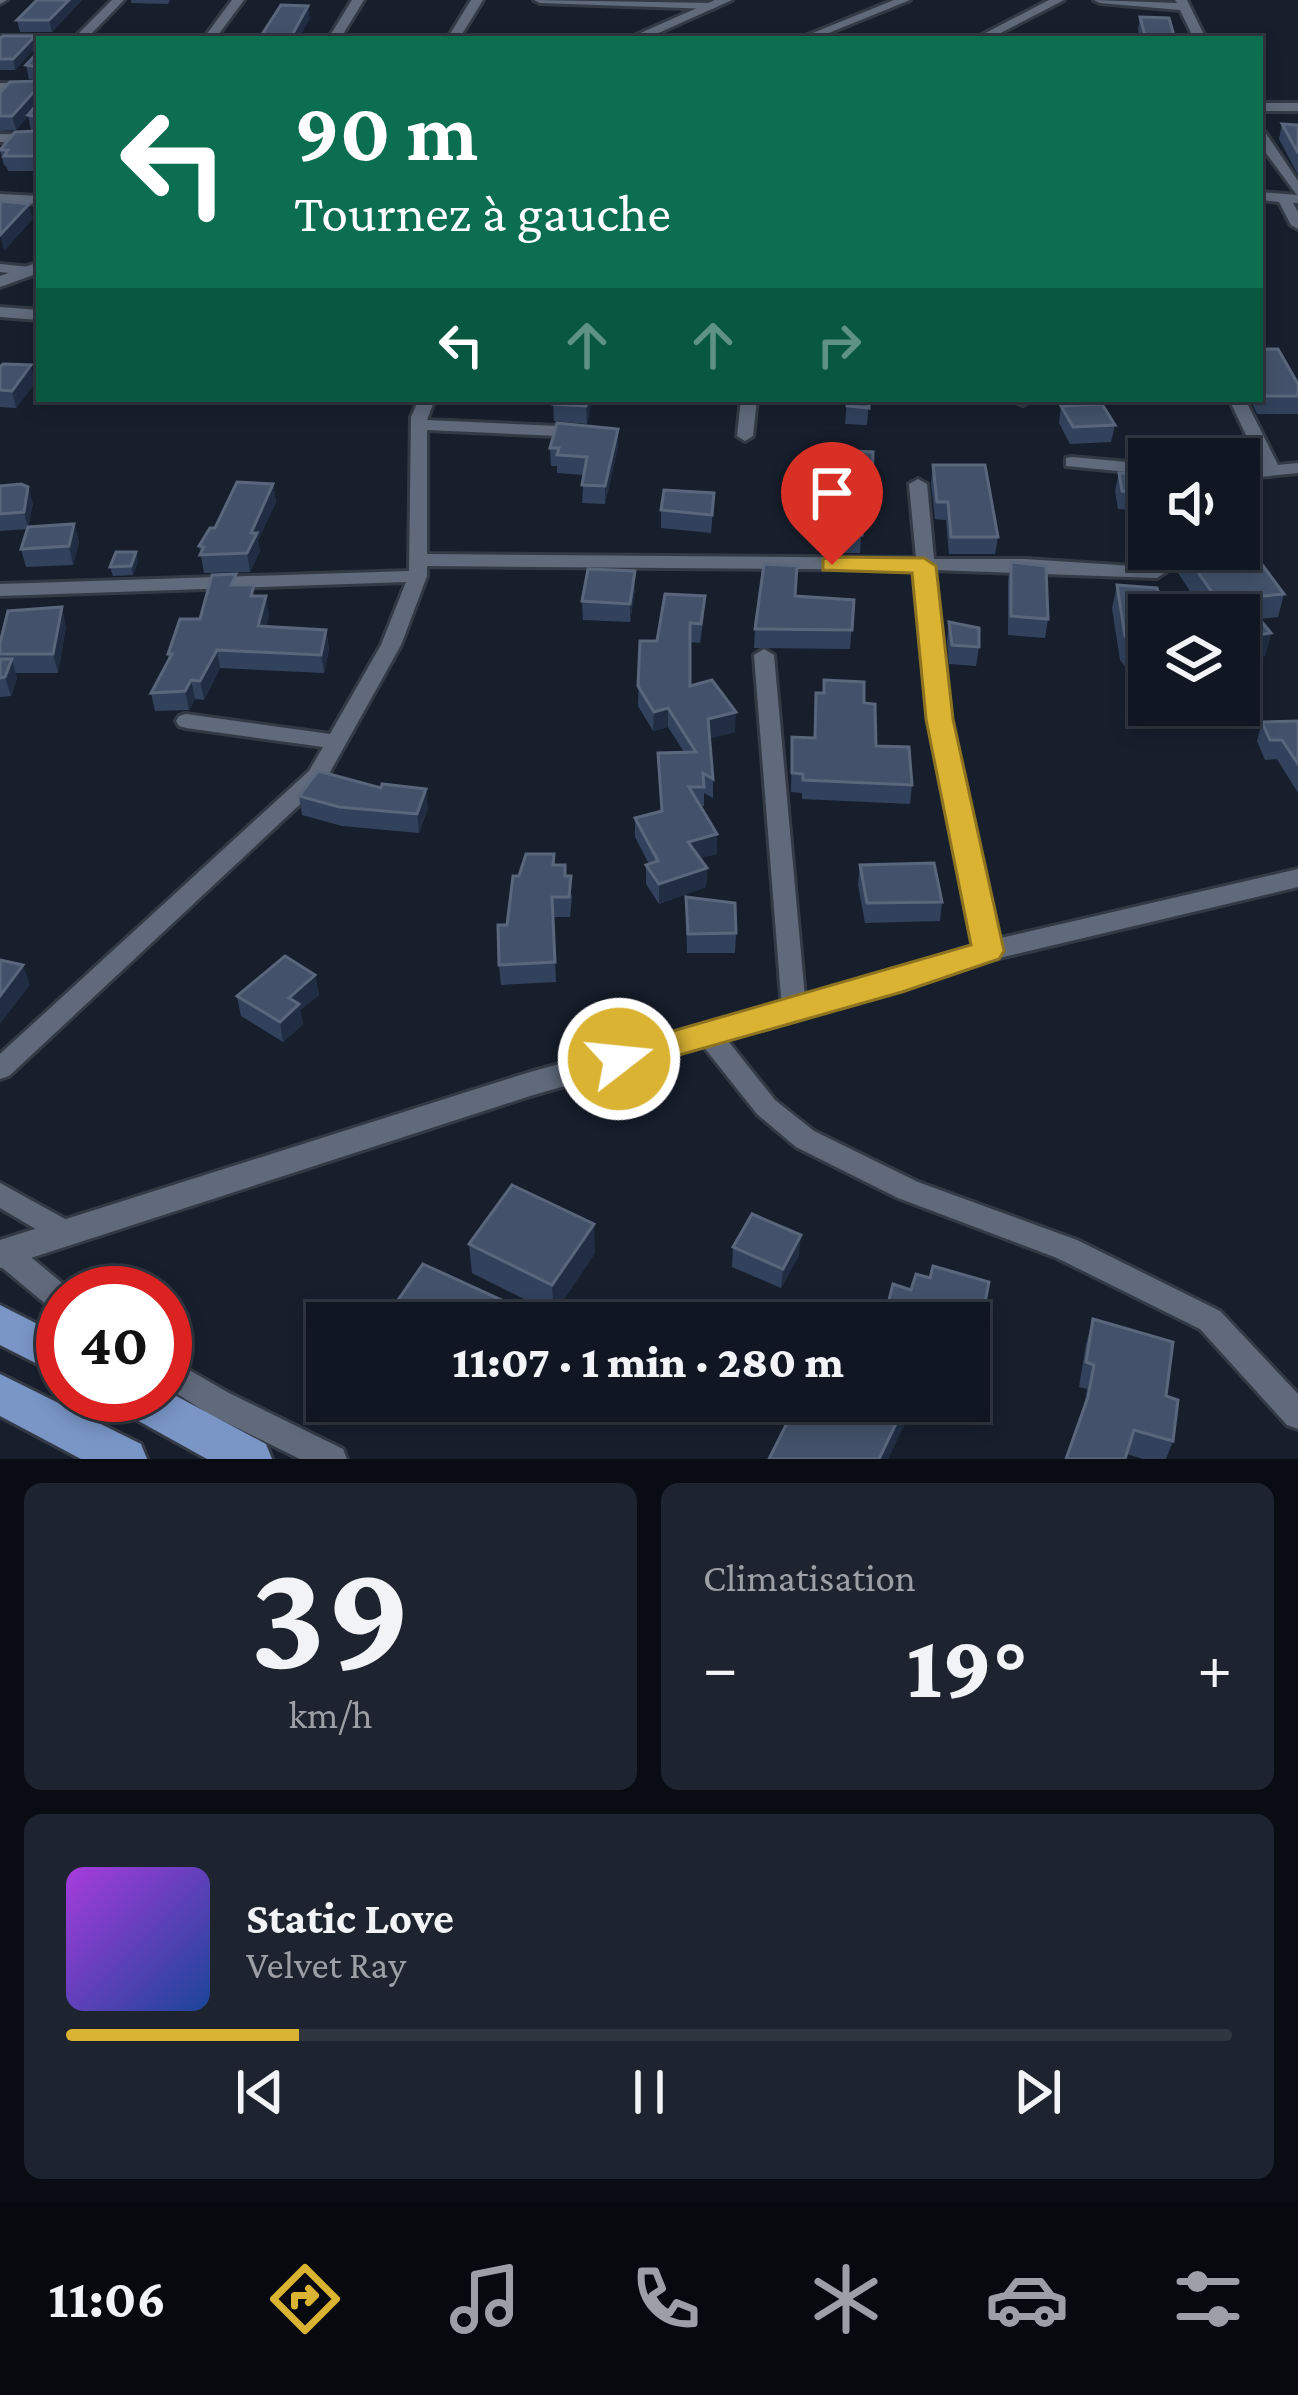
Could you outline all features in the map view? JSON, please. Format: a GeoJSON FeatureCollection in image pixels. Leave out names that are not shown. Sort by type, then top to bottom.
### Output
{"type":"FeatureCollection","features":[{"type":"Feature","properties":{"kind":"main road"},"geometry":{"type":"LineString","coordinates":[[0,1324],[36,1343]]}},
{"type":"Feature","properties":{"kind":"main road"},"geometry":{"type":"LineString","coordinates":[[0,1394],[125,1459]]}},
{"type":"Feature","properties":{"kind":"main road"},"geometry":{"type":"LineString","coordinates":[[182,1422],[250,1459]]}},
{"type":"Feature","properties":{"kind":"street"},"geometry":{"type":"LineString","coordinates":[[81,36],[118,0]]}},
{"type":"Feature","properties":{"kind":"street"},"geometry":{"type":"LineString","coordinates":[[211,36],[238,0]]}},
{"type":"Feature","properties":{"kind":"street"},"geometry":{"type":"LineString","coordinates":[[336,36],[358,0]]}},
{"type":"Feature","properties":{"kind":"street"},"geometry":{"type":"LineString","coordinates":[[455,36],[477,0]]}},
{"type":"Feature","properties":{"kind":"street"},"geometry":{"type":"LineString","coordinates":[[540,0],[720,3]]}},
{"type":"Feature","properties":{"kind":"street"},"geometry":{"type":"LineString","coordinates":[[812,36],[904,0]]}},
{"type":"Feature","properties":{"kind":"street"},"geometry":{"type":"LineString","coordinates":[[986,36],[1058,0]]}},
{"type":"Feature","properties":{"kind":"street"},"geometry":{"type":"LineString","coordinates":[[1100,0],[1182,4],[1198,36]]}},
{"type":"Feature","properties":{"kind":"street"},"geometry":{"type":"LineString","coordinates":[[642,36],[720,3]]}},
{"type":"Feature","properties":{"kind":"street"},"geometry":{"type":"LineString","coordinates":[[650,33],[658,36]]}},
{"type":"Feature","properties":{"kind":"street"},"geometry":{"type":"LineString","coordinates":[[0,39],[36,39]]}},
{"type":"Feature","properties":{"kind":"street"},"geometry":{"type":"LineString","coordinates":[[0,87],[36,88]]}},
{"type":"Feature","properties":{"kind":"street"},"geometry":{"type":"LineString","coordinates":[[1263,106],[1298,107]]}},
{"type":"Feature","properties":{"kind":"street"},"geometry":{"type":"LineString","coordinates":[[0,159],[7,138]]}},
{"type":"Feature","properties":{"kind":"street"},"geometry":{"type":"LineString","coordinates":[[1263,140],[1294,196],[1298,225]]}},
{"type":"Feature","properties":{"kind":"street"},"geometry":{"type":"LineString","coordinates":[[1275,157],[1298,158]]}},
{"type":"Feature","properties":{"kind":"street"},"geometry":{"type":"LineString","coordinates":[[1263,196],[1294,196]]}},
{"type":"Feature","properties":{"kind":"street"},"geometry":{"type":"LineString","coordinates":[[0,198],[36,200]]}},
{"type":"Feature","properties":{"kind":"street"},"geometry":{"type":"LineString","coordinates":[[0,268],[34,269]]}},
{"type":"Feature","properties":{"kind":"street"},"geometry":{"type":"LineString","coordinates":[[0,282],[34,269]]}},
{"type":"Feature","properties":{"kind":"street"},"geometry":{"type":"LineString","coordinates":[[0,312],[36,315]]}},
{"type":"Feature","properties":{"kind":"street"},"geometry":{"type":"LineString","coordinates":[[0,1069],[317,776],[391,645],[418,568],[418,425],[426,402]]}},
{"type":"Feature","properties":{"kind":"street"},"geometry":{"type":"LineString","coordinates":[[745,436],[748,402]]}},
{"type":"Feature","properties":{"kind":"street"},"geometry":{"type":"LineString","coordinates":[[1238,402],[1273,473]]}},
{"type":"Feature","properties":{"kind":"street"},"geometry":{"type":"LineString","coordinates":[[418,425],[583,432]]}},
{"type":"Feature","properties":{"kind":"street"},"geometry":{"type":"LineString","coordinates":[[1072,462],[1128,467]]}},
{"type":"Feature","properties":{"kind":"street"},"geometry":{"type":"LineString","coordinates":[[1260,473],[1298,469]]}},
{"type":"Feature","properties":{"kind":"street"},"geometry":{"type":"LineString","coordinates":[[918,484],[940,719],[988,951]]}},
{"type":"Feature","properties":{"kind":"street"},"geometry":{"type":"LineString","coordinates":[[0,590],[418,568],[924,566],[1157,572]]}},
{"type":"Feature","properties":{"kind":"street"},"geometry":{"type":"LineString","coordinates":[[764,655],[794,1009]]}},
{"type":"Feature","properties":{"kind":"street"},"geometry":{"type":"LineString","coordinates":[[186,721],[336,742]]}},
{"type":"Feature","properties":{"kind":"street"},"geometry":{"type":"LineString","coordinates":[[2,1254],[530,1084],[988,951],[1298,878]]}},
{"type":"Feature","properties":{"kind":"street"},"geometry":{"type":"LineString","coordinates":[[707,1034],[766,1107],[805,1139],[908,1190],[1066,1249],[1210,1320],[1298,1415]]}},
{"type":"Feature","properties":{"kind":"street"},"geometry":{"type":"LineString","coordinates":[[0,1194],[66,1233]]}},
{"type":"Feature","properties":{"kind":"street"},"geometry":{"type":"LineString","coordinates":[[2,1254],[36,1280]]}},
{"type":"Feature","properties":{"kind":"street"},"geometry":{"type":"LineString","coordinates":[[192,1387],[332,1459]]}},
{"type":"Feature","properties":{"kind":"building"},"geometry":{"type":"Polygon","coordinates":[[[37,0],[69,0],[49,20],[17,20],[37,0]]]}},
{"type":"Feature","properties":{"kind":"building"},"geometry":{"type":"Polygon","coordinates":[[[281,5],[308,6],[292,36],[261,36],[281,5]]]}},
{"type":"Feature","properties":{"kind":"building"},"geometry":{"type":"Polygon","coordinates":[[[1140,17],[1169,18],[1174,36],[1145,36],[1140,17]]]}},
{"type":"Feature","properties":{"kind":"building"},"geometry":{"type":"Polygon","coordinates":[[[3,36],[35,36],[13,59],[0,59],[3,36]]]}},
{"type":"Feature","properties":{"kind":"building"},"geometry":{"type":"Polygon","coordinates":[[[36,81],[36,89],[12,116],[0,116],[0,93],[10,82],[36,81]]]}},
{"type":"Feature","properties":{"kind":"building"},"geometry":{"type":"Polygon","coordinates":[[[1282,124],[1298,125],[1298,153],[1282,124]]]}},
{"type":"Feature","properties":{"kind":"building"},"geometry":{"type":"Polygon","coordinates":[[[36,131],[36,156],[4,156],[8,150],[0,150],[15,132],[36,131]]]}},
{"type":"Feature","properties":{"kind":"building"},"geometry":{"type":"Polygon","coordinates":[[[0,201],[29,204],[0,235],[0,201]]]}},
{"type":"Feature","properties":{"kind":"building"},"geometry":{"type":"Polygon","coordinates":[[[1263,349],[1278,349],[1298,384],[1298,396],[1263,396],[1263,349]]]}},
{"type":"Feature","properties":{"kind":"building"},"geometry":{"type":"Polygon","coordinates":[[[3,364],[31,365],[12,391],[0,390],[3,364]]]}},
{"type":"Feature","properties":{"kind":"building"},"geometry":{"type":"Polygon","coordinates":[[[553,402],[587,402],[586,406],[553,402]]]}},
{"type":"Feature","properties":{"kind":"building"},"geometry":{"type":"Polygon","coordinates":[[[847,402],[869,402],[869,408],[847,406],[847,402]]]}},
{"type":"Feature","properties":{"kind":"building"},"geometry":{"type":"Polygon","coordinates":[[[1102,404],[1115,425],[1073,427],[1061,406],[1102,404]]]}},
{"type":"Feature","properties":{"kind":"building"},"geometry":{"type":"Polygon","coordinates":[[[557,423],[618,429],[605,486],[582,485],[587,457],[557,455],[559,448],[550,448],[557,423]]]}},
{"type":"Feature","properties":{"kind":"building"},"geometry":{"type":"Polygon","coordinates":[[[836,450],[873,452],[872,504],[862,503],[862,535],[828,534],[829,510],[834,510],[836,450]]]}},
{"type":"Feature","properties":{"kind":"building"},"geometry":{"type":"Polygon","coordinates":[[[933,465],[985,465],[998,537],[951,537],[948,502],[937,502],[933,465]]]}},
{"type":"Feature","properties":{"kind":"building"},"geometry":{"type":"Polygon","coordinates":[[[1119,473],[1128,473],[1128,491],[1122,491],[1119,473]]]}},
{"type":"Feature","properties":{"kind":"building"},"geometry":{"type":"Polygon","coordinates":[[[237,482],[273,484],[247,553],[200,555],[204,547],[199,546],[210,528],[215,528],[237,482]]]}},
{"type":"Feature","properties":{"kind":"building"},"geometry":{"type":"Polygon","coordinates":[[[0,486],[28,487],[24,512],[0,514],[0,486]]]}},
{"type":"Feature","properties":{"kind":"building"},"geometry":{"type":"Polygon","coordinates":[[[664,490],[714,493],[712,515],[661,510],[664,490]]]}},
{"type":"Feature","properties":{"kind":"building"},"geometry":{"type":"Polygon","coordinates":[[[74,524],[69,546],[21,549],[28,527],[74,524]]]}},
{"type":"Feature","properties":{"kind":"building"},"geometry":{"type":"Polygon","coordinates":[[[116,552],[136,552],[131,566],[110,567],[116,552]]]}},
{"type":"Feature","properties":{"kind":"building"},"geometry":{"type":"Polygon","coordinates":[[[1011,562],[1046,566],[1048,619],[1011,616],[1011,562]]]}},
{"type":"Feature","properties":{"kind":"building"},"geometry":{"type":"Polygon","coordinates":[[[1260,562],[1284,594],[1260,596],[1213,594],[1197,570],[1260,570],[1260,562]]]}},
{"type":"Feature","properties":{"kind":"building"},"geometry":{"type":"Polygon","coordinates":[[[764,564],[797,566],[795,596],[854,600],[852,630],[755,629],[764,564]]]}},
{"type":"Feature","properties":{"kind":"building"},"geometry":{"type":"Polygon","coordinates":[[[588,569],[635,571],[630,604],[582,601],[588,569]]]}},
{"type":"Feature","properties":{"kind":"building"},"geometry":{"type":"Polygon","coordinates":[[[236,574],[231,585],[254,585],[251,596],[266,596],[258,626],[326,630],[321,655],[217,650],[200,681],[191,680],[185,691],[151,693],[172,654],[168,654],[180,619],[200,619],[212,575],[236,574]]]}},
{"type":"Feature","properties":{"kind":"building"},"geometry":{"type":"Polygon","coordinates":[[[1117,585],[1157,588],[1159,594],[1128,594],[1128,640],[1117,585]]]}},
{"type":"Feature","properties":{"kind":"building"},"geometry":{"type":"Polygon","coordinates":[[[665,594],[705,596],[701,624],[690,623],[690,686],[712,680],[736,712],[708,719],[713,779],[703,773],[704,787],[689,787],[717,834],[688,842],[707,868],[659,884],[646,865],[658,861],[635,818],[662,811],[658,753],[696,752],[668,708],[654,712],[638,686],[640,641],[657,641],[665,594]]]}},
{"type":"Feature","properties":{"kind":"building"},"geometry":{"type":"Polygon","coordinates":[[[62,607],[53,654],[0,654],[8,611],[62,607]]]}},
{"type":"Feature","properties":{"kind":"building"},"geometry":{"type":"Polygon","coordinates":[[[949,622],[979,628],[979,647],[952,645],[949,622]]]}},
{"type":"Feature","properties":{"kind":"building"},"geometry":{"type":"Polygon","coordinates":[[[0,659],[12,659],[5,677],[0,678],[0,659]]]}},
{"type":"Feature","properties":{"kind":"building"},"geometry":{"type":"Polygon","coordinates":[[[824,680],[864,682],[864,703],[875,704],[876,746],[909,747],[912,785],[803,780],[803,774],[792,773],[792,737],[815,738],[816,693],[824,693],[824,680]]]}},
{"type":"Feature","properties":{"kind":"building"},"geometry":{"type":"Polygon","coordinates":[[[1298,721],[1298,764],[1282,740],[1270,740],[1262,722],[1298,721]]]}},
{"type":"Feature","properties":{"kind":"building"},"geometry":{"type":"Polygon","coordinates":[[[318,771],[381,788],[382,784],[426,789],[417,814],[339,807],[299,796],[318,771]]]}},
{"type":"Feature","properties":{"kind":"building"},"geometry":{"type":"Polygon","coordinates":[[[526,854],[554,854],[553,865],[565,865],[565,876],[571,876],[569,897],[552,897],[555,962],[499,965],[498,925],[507,925],[513,876],[519,876],[526,854]]]}},
{"type":"Feature","properties":{"kind":"building"},"geometry":{"type":"Polygon","coordinates":[[[934,863],[942,902],[867,903],[860,865],[934,863]]]}},
{"type":"Feature","properties":{"kind":"building"},"geometry":{"type":"Polygon","coordinates":[[[686,897],[735,903],[736,933],[688,934],[686,897]]]}},
{"type":"Feature","properties":{"kind":"building"},"geometry":{"type":"Polygon","coordinates":[[[285,956],[315,975],[289,998],[299,1004],[280,1022],[237,996],[285,956]]]}},
{"type":"Feature","properties":{"kind":"building"},"geometry":{"type":"Polygon","coordinates":[[[0,960],[23,965],[0,996],[0,960]]]}},
{"type":"Feature","properties":{"kind":"building"},"geometry":{"type":"Polygon","coordinates":[[[512,1185],[594,1224],[552,1285],[469,1244],[512,1185]]]}},
{"type":"Feature","properties":{"kind":"building"},"geometry":{"type":"Polygon","coordinates":[[[752,1214],[801,1235],[783,1269],[733,1247],[752,1214]]]}},
{"type":"Feature","properties":{"kind":"building"},"geometry":{"type":"Polygon","coordinates":[[[423,1264],[506,1302],[397,1302],[423,1264]]]}},
{"type":"Feature","properties":{"kind":"building"},"geometry":{"type":"Polygon","coordinates":[[[933,1266],[989,1282],[985,1302],[888,1302],[893,1284],[911,1290],[916,1274],[930,1278],[933,1266]]]}},
{"type":"Feature","properties":{"kind":"building"},"geometry":{"type":"Polygon","coordinates":[[[1093,1319],[1173,1342],[1166,1396],[1178,1400],[1173,1441],[1134,1430],[1125,1459],[1066,1459],[1088,1397],[1094,1365],[1086,1362],[1093,1319]]]}},
{"type":"Feature","properties":{"kind":"building"},"geometry":{"type":"Polygon","coordinates":[[[788,1422],[897,1422],[879,1459],[769,1459],[788,1422]]]}},
{"type":"Feature","properties":{"kind":"route"},"geometry":{"type":"LineString","coordinates":[[619,1059],[902,980],[988,951],[940,719],[924,566],[832,565]]}}]}
